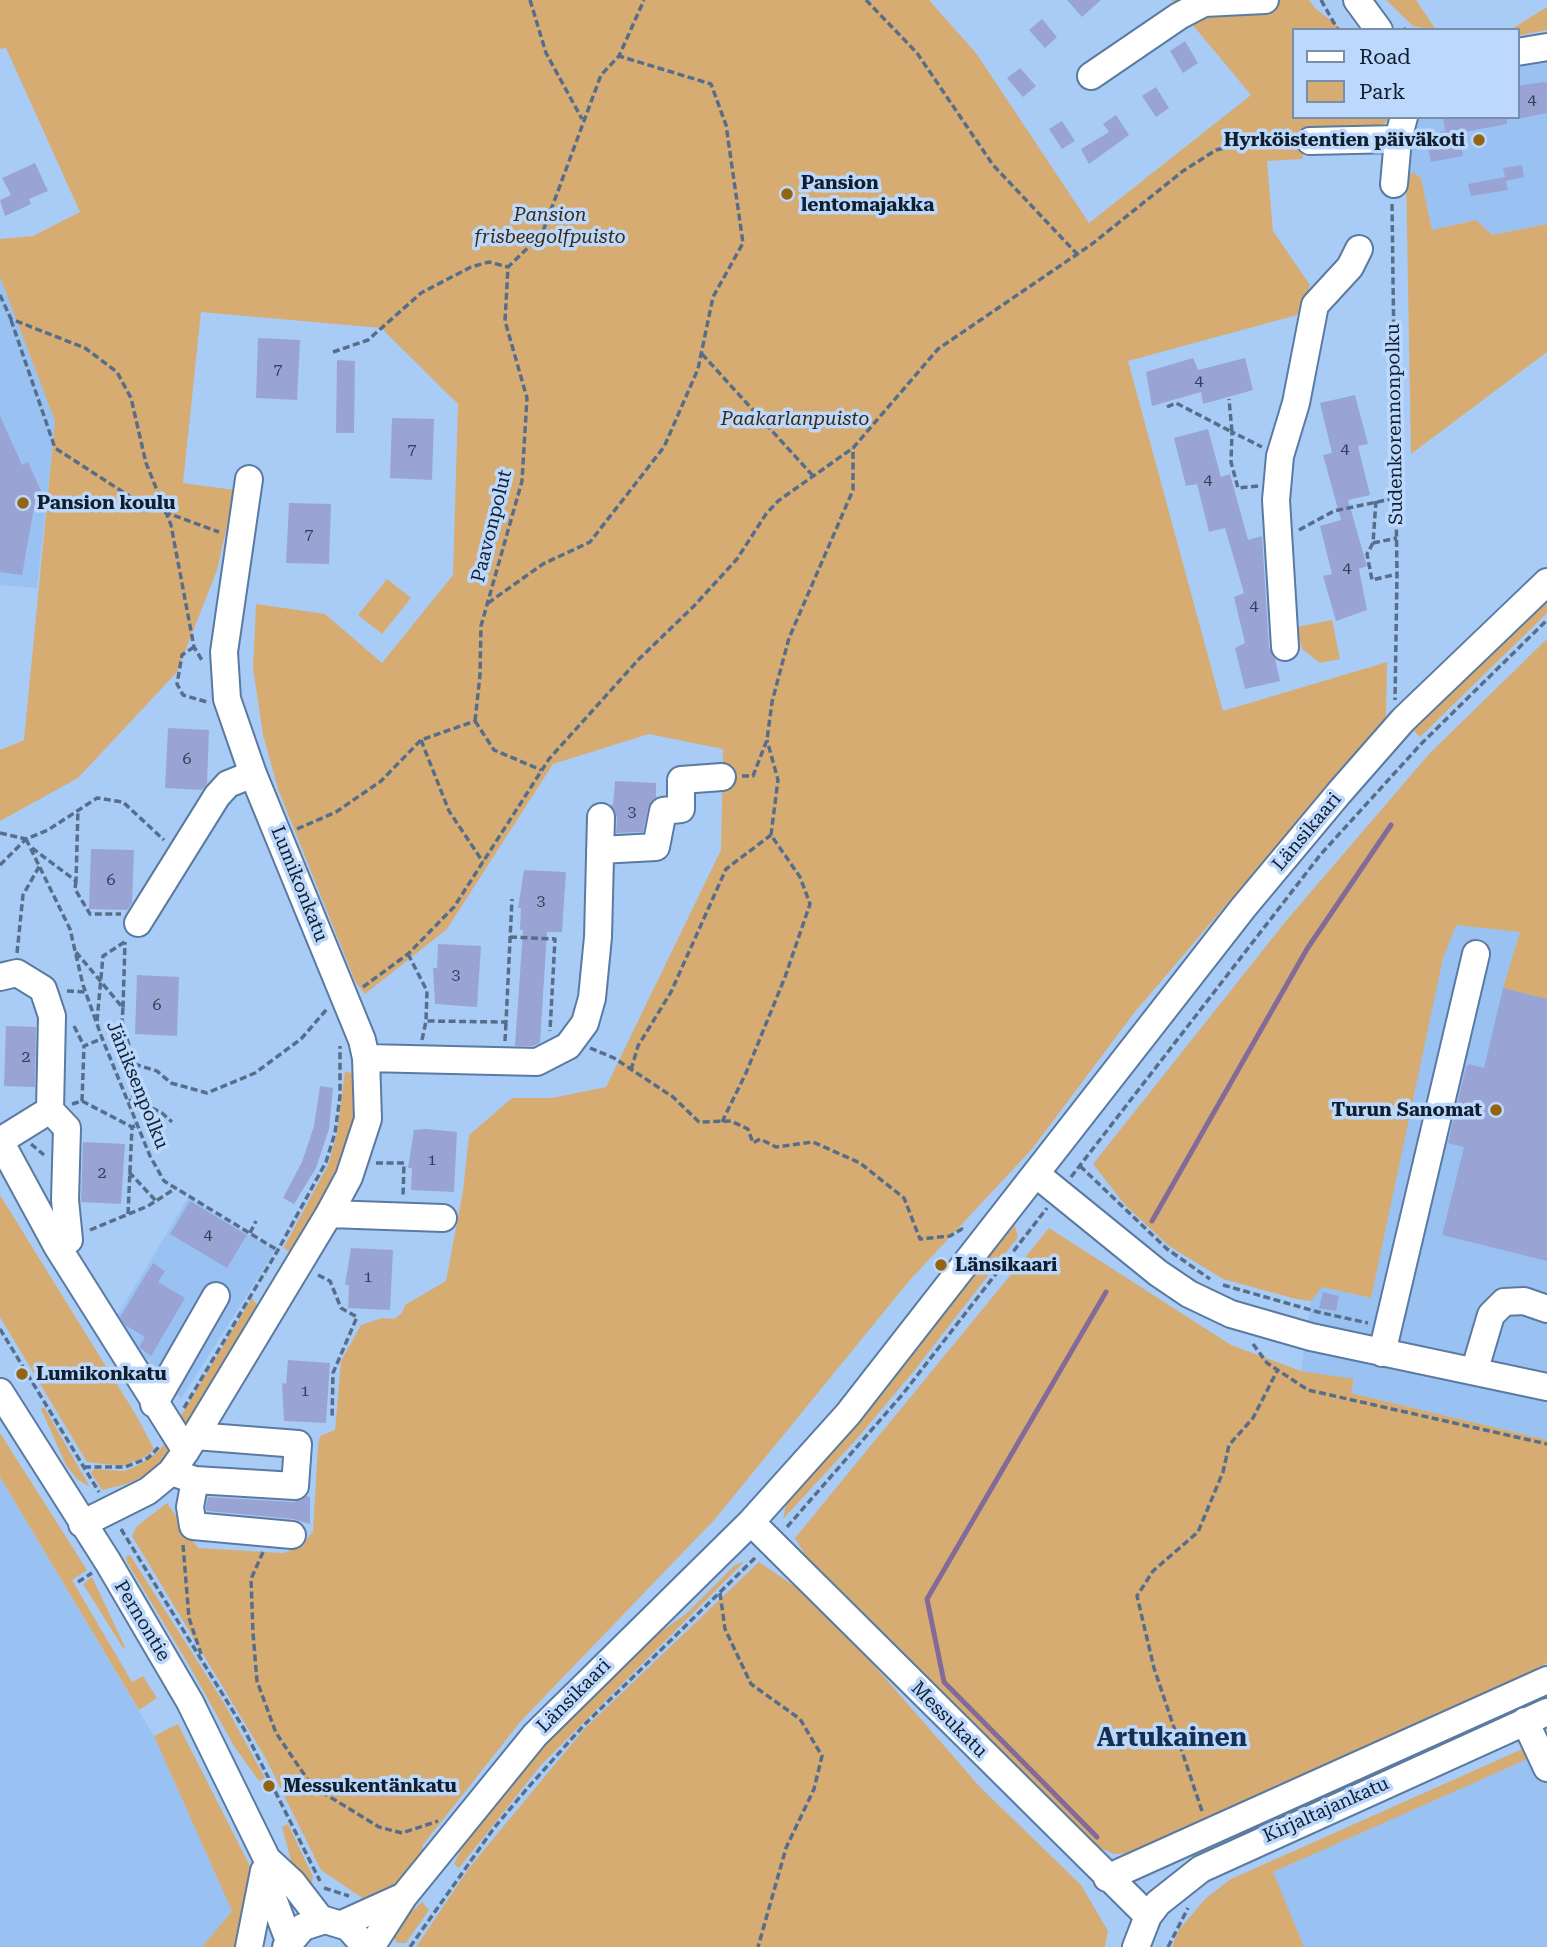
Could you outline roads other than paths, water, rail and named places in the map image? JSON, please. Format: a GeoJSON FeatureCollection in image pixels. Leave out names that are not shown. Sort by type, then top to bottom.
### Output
{"type":"FeatureCollection","features":[{"type":"Feature","properties":{"kind":"street"},"geometry":{"type":"LineString","coordinates":[[1091,76],[1179,16],[1204,3],[1265,0]]}},
{"type":"Feature","properties":{"kind":"street"},"geometry":{"type":"LineString","coordinates":[[1357,0],[1377,28]]}},
{"type":"Feature","properties":{"kind":"street"},"geometry":{"type":"LineString","coordinates":[[1519,52],[1547,47]]}},
{"type":"Feature","properties":{"kind":"street"},"geometry":{"type":"LineString","coordinates":[[1310,141],[1401,128],[1394,184]]}},
{"type":"Feature","properties":{"kind":"street"},"geometry":{"type":"LineString","coordinates":[[1285,647],[1279,543],[1280,456],[1296,403],[1315,305],[1350,267],[1359,249]]}},
{"type":"Feature","properties":{"kind":"street","name":"Lumikonkatu"},"geometry":{"type":"LineString","coordinates":[[82,1524],[183,1476],[185,1438],[296,1261],[329,1214],[361,1147],[368,1119],[366,1058],[345,997],[253,774],[227,699],[224,652],[249,479]]}},
{"type":"Feature","properties":{"kind":"street","name":"Länsikaari"},"geometry":{"type":"LineString","coordinates":[[371,1947],[404,1896],[535,1735],[751,1522],[848,1414],[1243,908],[1339,793],[1403,720],[1547,582]]}},
{"type":"Feature","properties":{"kind":"street"},"geometry":{"type":"LineString","coordinates":[[136,926],[216,796],[228,784],[253,774]]}},
{"type":"Feature","properties":{"kind":"street"},"geometry":{"type":"LineString","coordinates":[[600,850],[656,847],[663,811],[681,809],[681,780],[722,776]]}},
{"type":"Feature","properties":{"kind":"street"},"geometry":{"type":"LineString","coordinates":[[366,1058],[537,1062],[568,1046],[585,1023],[592,998],[598,937],[601,817]]}},
{"type":"Feature","properties":{"kind":"street"},"geometry":{"type":"LineString","coordinates":[[1382,1353],[1476,954]]}},
{"type":"Feature","properties":{"kind":"street"},"geometry":{"type":"LineString","coordinates":[[9,975],[43,989],[52,1016],[50,1110],[67,1128],[65,1171],[69,1240]]}},
{"type":"Feature","properties":{"kind":"street"},"geometry":{"type":"LineString","coordinates":[[50,1110],[0,1141],[63,1256],[154,1404],[185,1438],[298,1444],[295,1486],[183,1476],[193,1526],[281,1534]]}},
{"type":"Feature","properties":{"kind":"street"},"geometry":{"type":"LineString","coordinates":[[1037,1174],[1125,1249],[1189,1293],[1231,1314],[1311,1338],[1475,1369],[1547,1387]]}},
{"type":"Feature","properties":{"kind":"street"},"geometry":{"type":"LineString","coordinates":[[329,1214],[443,1219]]}},
{"type":"Feature","properties":{"kind":"street"},"geometry":{"type":"LineString","coordinates":[[154,1404],[216,1296]]}},
{"type":"Feature","properties":{"kind":"street"},"geometry":{"type":"LineString","coordinates":[[1475,1369],[1491,1315],[1504,1302],[1524,1301],[1547,1309]]}},
{"type":"Feature","properties":{"kind":"street","name":"Pernontie"},"geometry":{"type":"LineString","coordinates":[[0,1392],[190,1702],[267,1859],[271,1894],[288,1944]]}},
{"type":"Feature","properties":{"kind":"street","name":"Messukatu"},"geometry":{"type":"LineString","coordinates":[[751,1522],[1148,1916]]}},
{"type":"Feature","properties":{"kind":"street","name":"Kirjaltajankatu"},"geometry":{"type":"LineString","coordinates":[[1107,1878],[1547,1680]]}},
{"type":"Feature","properties":{"kind":"street"},"geometry":{"type":"LineString","coordinates":[[1536,1716],[1547,1768]]}},
{"type":"Feature","properties":{"kind":"street","name":"Kirjaltajankatu"},"geometry":{"type":"LineString","coordinates":[[1136,1947],[1148,1916],[1158,1903],[1185,1879],[1222,1858],[1536,1716]]}},
{"type":"Feature","properties":{"kind":"street"},"geometry":{"type":"LineString","coordinates":[[249,1947],[267,1859]]}},
{"type":"Feature","properties":{"kind":"street","name":"Pernontie"},"geometry":{"type":"LineString","coordinates":[[267,1859],[332,1922],[357,1933],[366,1947]]}},
{"type":"Feature","properties":{"kind":"street","name":"Länsikaari"},"geometry":{"type":"LineString","coordinates":[[288,1944],[303,1927],[332,1922],[404,1896]]}},
{"type":"Feature","properties":{"kind":"waterway"},"geometry":{"type":"LineString","coordinates":[[1152,1221],[1307,949],[1391,825]]}},
{"type":"Feature","properties":{"kind":"waterway"},"geometry":{"type":"LineString","coordinates":[[1097,1837],[944,1682],[927,1599],[1106,1292]]}},
{"type":"Feature","properties":{"kind":"place","name":"Hyrköistentien päiväkoti"},"geometry":{"type":"Point","coordinates":[1479,140]}},
{"type":"Feature","properties":{"kind":"place","name":"Pansion lentomajakka"},"geometry":{"type":"Point","coordinates":[787,194]}},
{"type":"Feature","properties":{"kind":"place","name":"Pansion koulu"},"geometry":{"type":"Point","coordinates":[23,503]}},
{"type":"Feature","properties":{"kind":"place","name":"Turun Sanomat"},"geometry":{"type":"Point","coordinates":[1496,1110]}},
{"type":"Feature","properties":{"kind":"place","name":"Länsikaari"},"geometry":{"type":"Point","coordinates":[941,1265]}},
{"type":"Feature","properties":{"kind":"place","name":"Lumikonkatu"},"geometry":{"type":"Point","coordinates":[22,1374]}},
{"type":"Feature","properties":{"kind":"place","name":"Messukentänkatu"},"geometry":{"type":"Point","coordinates":[269,1786]}},
{"type":"Feature","properties":{"kind":"district","name":"Artukainen"},"geometry":{"type":"Point","coordinates":[1172,1738]}},
{"type":"Feature","properties":{"kind":"park label","name":"Pansion frisbeegolfpuisto"},"geometry":{"type":"Point","coordinates":[550,226]}},
{"type":"Feature","properties":{"kind":"park label","name":"Paakarlanpuisto"},"geometry":{"type":"Point","coordinates":[795,419]}}]}
